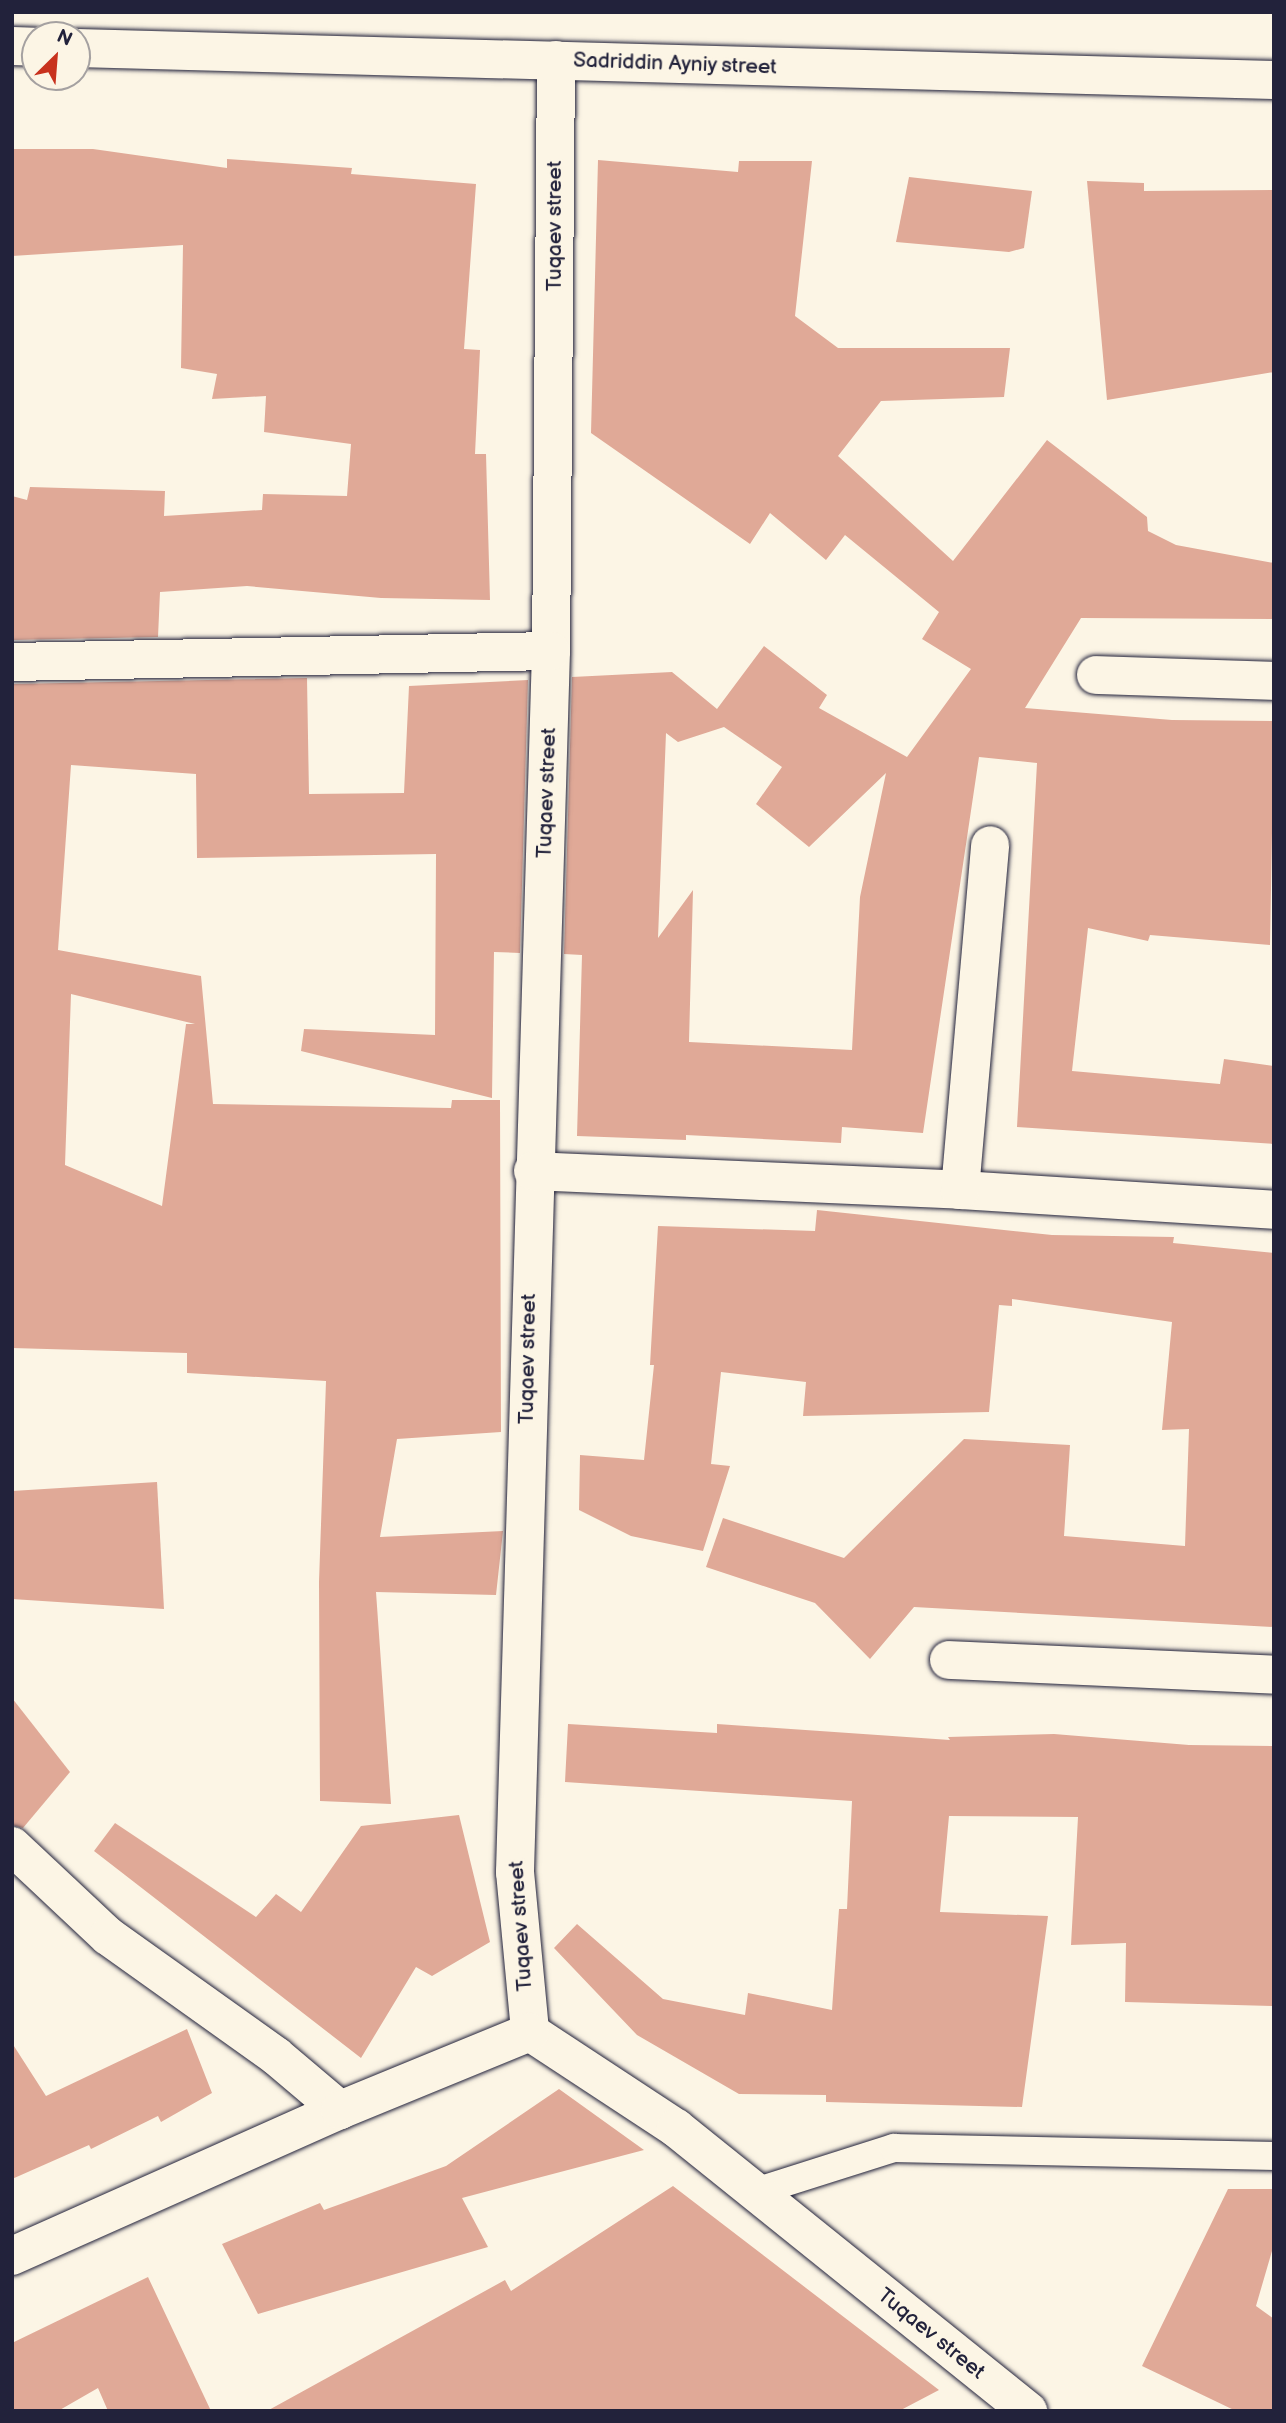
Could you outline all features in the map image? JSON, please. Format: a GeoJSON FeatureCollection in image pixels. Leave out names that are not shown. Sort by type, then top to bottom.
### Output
{"type":"FeatureCollection","features":[{"type":"Feature","properties":{"kind":"street","name":"Sadriddin Ayniy street"},"geometry":{"type":"LineString","coordinates":[[91,48],[1274,80]]}},
{"type":"Feature","properties":{"kind":"street","name":"Tuqaev street"},"geometry":{"type":"LineString","coordinates":[[556,60],[551,651],[533,1171],[515,1872],[530,2032],[676,2128],[1028,2411]]}},
{"type":"Feature","properties":{"kind":"street"},"geometry":{"type":"LineString","coordinates":[[12,662],[551,651]]}},
{"type":"Feature","properties":{"kind":"street"},"geometry":{"type":"LineString","coordinates":[[1096,675],[1274,681]]}},
{"type":"Feature","properties":{"kind":"street"},"geometry":{"type":"LineString","coordinates":[[960,1190],[990,845]]}},
{"type":"Feature","properties":{"kind":"street"},"geometry":{"type":"LineString","coordinates":[[533,1171],[960,1190],[1274,1210]]}},
{"type":"Feature","properties":{"kind":"street"},"geometry":{"type":"LineString","coordinates":[[949,1660],[1274,1675]]}},
{"type":"Feature","properties":{"kind":"street"},"geometry":{"type":"LineString","coordinates":[[12,1846],[108,1936],[276,2056],[340,2110]]}},
{"type":"Feature","properties":{"kind":"street"},"geometry":{"type":"LineString","coordinates":[[12,2256],[340,2110],[530,2032]]}},
{"type":"Feature","properties":{"kind":"lane"},"geometry":{"type":"LineString","coordinates":[[755,2192],[894,2148],[1274,2155]]}},
{"type":"Feature","properties":{"kind":"building"},"geometry":{"type":"Polygon","coordinates":[[[12,149],[93,149],[227,168],[227,159],[352,168],[351,174],[476,184],[464,349],[480,350],[475,454],[486,454],[490,600],[381,598],[247,586],[160,592],[158,637],[12,640],[12,496],[27,500],[30,487],[165,491],[164,516],[262,510],[263,494],[347,496],[351,444],[264,432],[266,396],[212,399],[217,374],[181,368],[183,245],[12,256],[12,149]]]}},
{"type":"Feature","properties":{"kind":"building"},"geometry":{"type":"Polygon","coordinates":[[[598,160],[738,172],[739,161],[812,161],[795,316],[838,348],[1010,348],[1004,397],[881,401],[838,456],[953,561],[1047,440],[1147,517],[1148,531],[1176,545],[1274,563],[1274,619],[1081,618],[1025,708],[1172,720],[1274,721],[1270,945],[1150,935],[1148,941],[1088,928],[1072,1071],[1220,1084],[1224,1059],[1274,1066],[1274,1144],[1017,1127],[1037,763],[979,757],[923,1133],[842,1127],[841,1143],[686,1135],[686,1140],[577,1136],[582,955],[564,954],[572,677],[672,672],[717,709],[764,646],[827,695],[819,708],[907,757],[971,669],[922,639],[939,612],[845,535],[826,560],[770,513],[750,544],[591,433],[598,160]],[[724,727],[678,742],[666,733],[658,938],[693,890],[689,1042],[852,1050],[860,897],[886,773],[809,847],[756,804],[782,767],[724,727]]]}},
{"type":"Feature","properties":{"kind":"building"},"geometry":{"type":"Polygon","coordinates":[[[909,177],[1032,191],[1024,248],[1009,252],[896,242],[909,177]]]}},
{"type":"Feature","properties":{"kind":"building"},"geometry":{"type":"Polygon","coordinates":[[[1087,181],[1144,183],[1144,191],[1274,190],[1274,372],[1107,400],[1087,181]]]}},
{"type":"Feature","properties":{"kind":"building"},"geometry":{"type":"Polygon","coordinates":[[[307,678],[309,794],[404,793],[409,686],[528,680],[520,953],[494,952],[492,1098],[301,1051],[304,1029],[435,1035],[436,854],[197,858],[196,774],[71,765],[58,950],[201,976],[213,1104],[451,1108],[452,1100],[500,1100],[501,1432],[397,1439],[380,1537],[503,1531],[496,1595],[376,1592],[391,1804],[320,1801],[319,1582],[326,1381],[187,1373],[187,1353],[12,1348],[12,684],[307,678]],[[71,994],[65,1165],[162,1206],[186,1024],[195,1024],[71,994]]]}},
{"type":"Feature","properties":{"kind":"building"},"geometry":{"type":"Polygon","coordinates":[[[817,1210],[1052,1235],[1174,1237],[1173,1243],[1274,1253],[1274,1627],[914,1607],[870,1659],[815,1603],[706,1567],[723,1518],[844,1558],[964,1439],[1070,1445],[1064,1536],[1185,1546],[1189,1429],[1162,1430],[1172,1322],[1012,1299],[1012,1306],[999,1305],[989,1412],[803,1416],[806,1382],[721,1372],[711,1464],[730,1466],[703,1551],[631,1536],[579,1510],[580,1455],[644,1460],[654,1365],[650,1365],[658,1226],[815,1231],[817,1210]]]}},
{"type":"Feature","properties":{"kind":"building"},"geometry":{"type":"Polygon","coordinates":[[[157,1482],[164,1609],[12,1599],[12,1491],[157,1482]]]}},
{"type":"Feature","properties":{"kind":"building"},"geometry":{"type":"Polygon","coordinates":[[[12,1698],[70,1772],[23,1828],[12,1825],[12,1698]]]}},
{"type":"Feature","properties":{"kind":"building"},"geometry":{"type":"Polygon","coordinates":[[[568,1724],[717,1733],[717,1724],[950,1740],[948,1737],[1054,1734],[1189,1745],[1274,1746],[1274,2006],[1125,2002],[1126,1943],[1071,1945],[1078,1817],[949,1816],[940,1912],[1048,1916],[1022,2107],[826,2102],[826,2095],[739,2094],[637,2035],[554,1948],[577,1924],[663,1999],[745,2015],[748,1993],[832,2010],[839,1909],[847,1909],[852,1801],[565,1782],[568,1724]]]}},
{"type":"Feature","properties":{"kind":"building"},"geometry":{"type":"Polygon","coordinates":[[[459,1815],[490,1942],[432,1976],[416,1967],[361,2058],[94,1851],[115,1823],[256,1917],[276,1894],[301,1912],[361,1826],[459,1815]]]}},
{"type":"Feature","properties":{"kind":"building"},"geometry":{"type":"Polygon","coordinates":[[[187,2029],[212,2093],[161,2122],[158,2116],[91,2149],[89,2145],[12,2179],[12,2043],[46,2096],[187,2029]]]}},
{"type":"Feature","properties":{"kind":"building"},"geometry":{"type":"Polygon","coordinates":[[[559,2089],[644,2150],[462,2198],[488,2247],[258,2314],[222,2244],[320,2203],[324,2210],[446,2166],[559,2089]]]}},
{"type":"Feature","properties":{"kind":"building"},"geometry":{"type":"Polygon","coordinates":[[[673,2186],[939,2390],[899,2411],[267,2411],[505,2280],[511,2291],[673,2186]]]}},
{"type":"Feature","properties":{"kind":"building"},"geometry":{"type":"Polygon","coordinates":[[[1228,2189],[1274,2189],[1274,2244],[1256,2306],[1274,2319],[1274,2411],[1236,2411],[1142,2366],[1228,2189]]]}},
{"type":"Feature","properties":{"kind":"building"},"geometry":{"type":"Polygon","coordinates":[[[148,2277],[211,2411],[108,2411],[98,2388],[58,2411],[12,2411],[12,2343],[148,2277]]]}}]}
